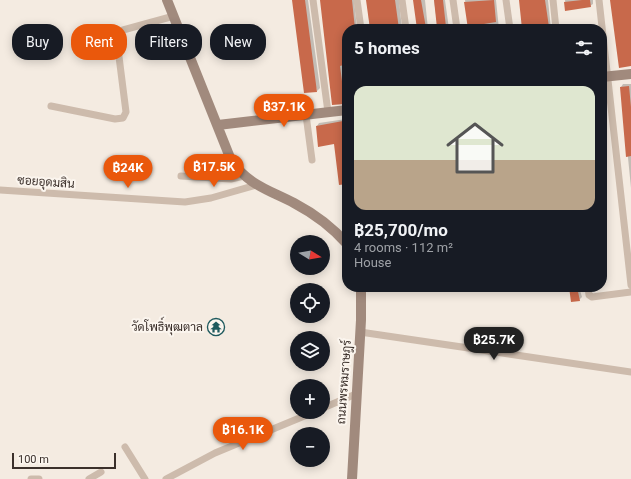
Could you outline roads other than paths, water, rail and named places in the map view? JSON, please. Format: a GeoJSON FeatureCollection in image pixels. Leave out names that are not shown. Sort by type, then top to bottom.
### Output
{"type":"FeatureCollection","features":[{"type":"Feature","properties":{"kind":"street"},"geometry":{"type":"LineString","coordinates":[[167,0],[232,160],[244,176],[256,185],[307,211],[342,239]]}},
{"type":"Feature","properties":{"kind":"street"},"geometry":{"type":"LineString","coordinates":[[313,0],[328,112]]}},
{"type":"Feature","properties":{"kind":"street"},"geometry":{"type":"LineString","coordinates":[[357,0],[359,24]]}},
{"type":"Feature","properties":{"kind":"street"},"geometry":{"type":"LineString","coordinates":[[402,0],[405,24]]}},
{"type":"Feature","properties":{"kind":"street"},"geometry":{"type":"LineString","coordinates":[[453,0],[455,24]]}},
{"type":"Feature","properties":{"kind":"street"},"geometry":{"type":"LineString","coordinates":[[506,0],[509,24]]}},
{"type":"Feature","properties":{"kind":"street"},"geometry":{"type":"LineString","coordinates":[[553,0],[555,24]]}},
{"type":"Feature","properties":{"kind":"street"},"geometry":{"type":"LineString","coordinates":[[599,0],[601,24]]}},
{"type":"Feature","properties":{"kind":"street"},"geometry":{"type":"LineString","coordinates":[[51,106],[123,118],[126,112],[126,107],[117,41],[118,34],[123,30],[174,16]]}},
{"type":"Feature","properties":{"kind":"street"},"geometry":{"type":"LineString","coordinates":[[607,77],[631,74]]}},
{"type":"Feature","properties":{"kind":"street"},"geometry":{"type":"LineString","coordinates":[[607,90],[628,222],[631,285]]}},
{"type":"Feature","properties":{"kind":"street"},"geometry":{"type":"LineString","coordinates":[[218,125],[342,111]]}},
{"type":"Feature","properties":{"kind":"street"},"geometry":{"type":"LineString","coordinates":[[306,114],[312,160]]}},
{"type":"Feature","properties":{"kind":"street"},"geometry":{"type":"LineString","coordinates":[[181,176],[231,179],[244,176]]}},
{"type":"Feature","properties":{"kind":"street","name":"ซอยอุดมสิน"},"geometry":{"type":"LineString","coordinates":[[0,190],[185,202],[211,198],[256,185]]}},
{"type":"Feature","properties":{"kind":"street","name":"ถนนพรหมราษฎร์"},"geometry":{"type":"LineString","coordinates":[[352,479],[361,292]]}},
{"type":"Feature","properties":{"kind":"street"},"geometry":{"type":"LineString","coordinates":[[589,292],[589,295],[592,297],[631,292]]}},
{"type":"Feature","properties":{"kind":"street"},"geometry":{"type":"LineString","coordinates":[[360,332],[631,372]]}},
{"type":"Feature","properties":{"kind":"street"},"geometry":{"type":"LineString","coordinates":[[330,405],[356,394]]}},
{"type":"Feature","properties":{"kind":"street"},"geometry":{"type":"LineString","coordinates":[[166,479],[215,453],[297,419]]}},
{"type":"Feature","properties":{"kind":"street"},"geometry":{"type":"LineString","coordinates":[[125,447],[145,479]]}},
{"type":"Feature","properties":{"kind":"street"},"geometry":{"type":"LineString","coordinates":[[89,479],[101,472]]}},
{"type":"Feature","properties":{"kind":"street"},"geometry":{"type":"LineString","coordinates":[[31,479],[39,479]]}},
{"type":"Feature","properties":{"kind":"place","name":"วัดโพธิ์พุฒตาล"},"geometry":{"type":"Point","coordinates":[216,327]}}]}
